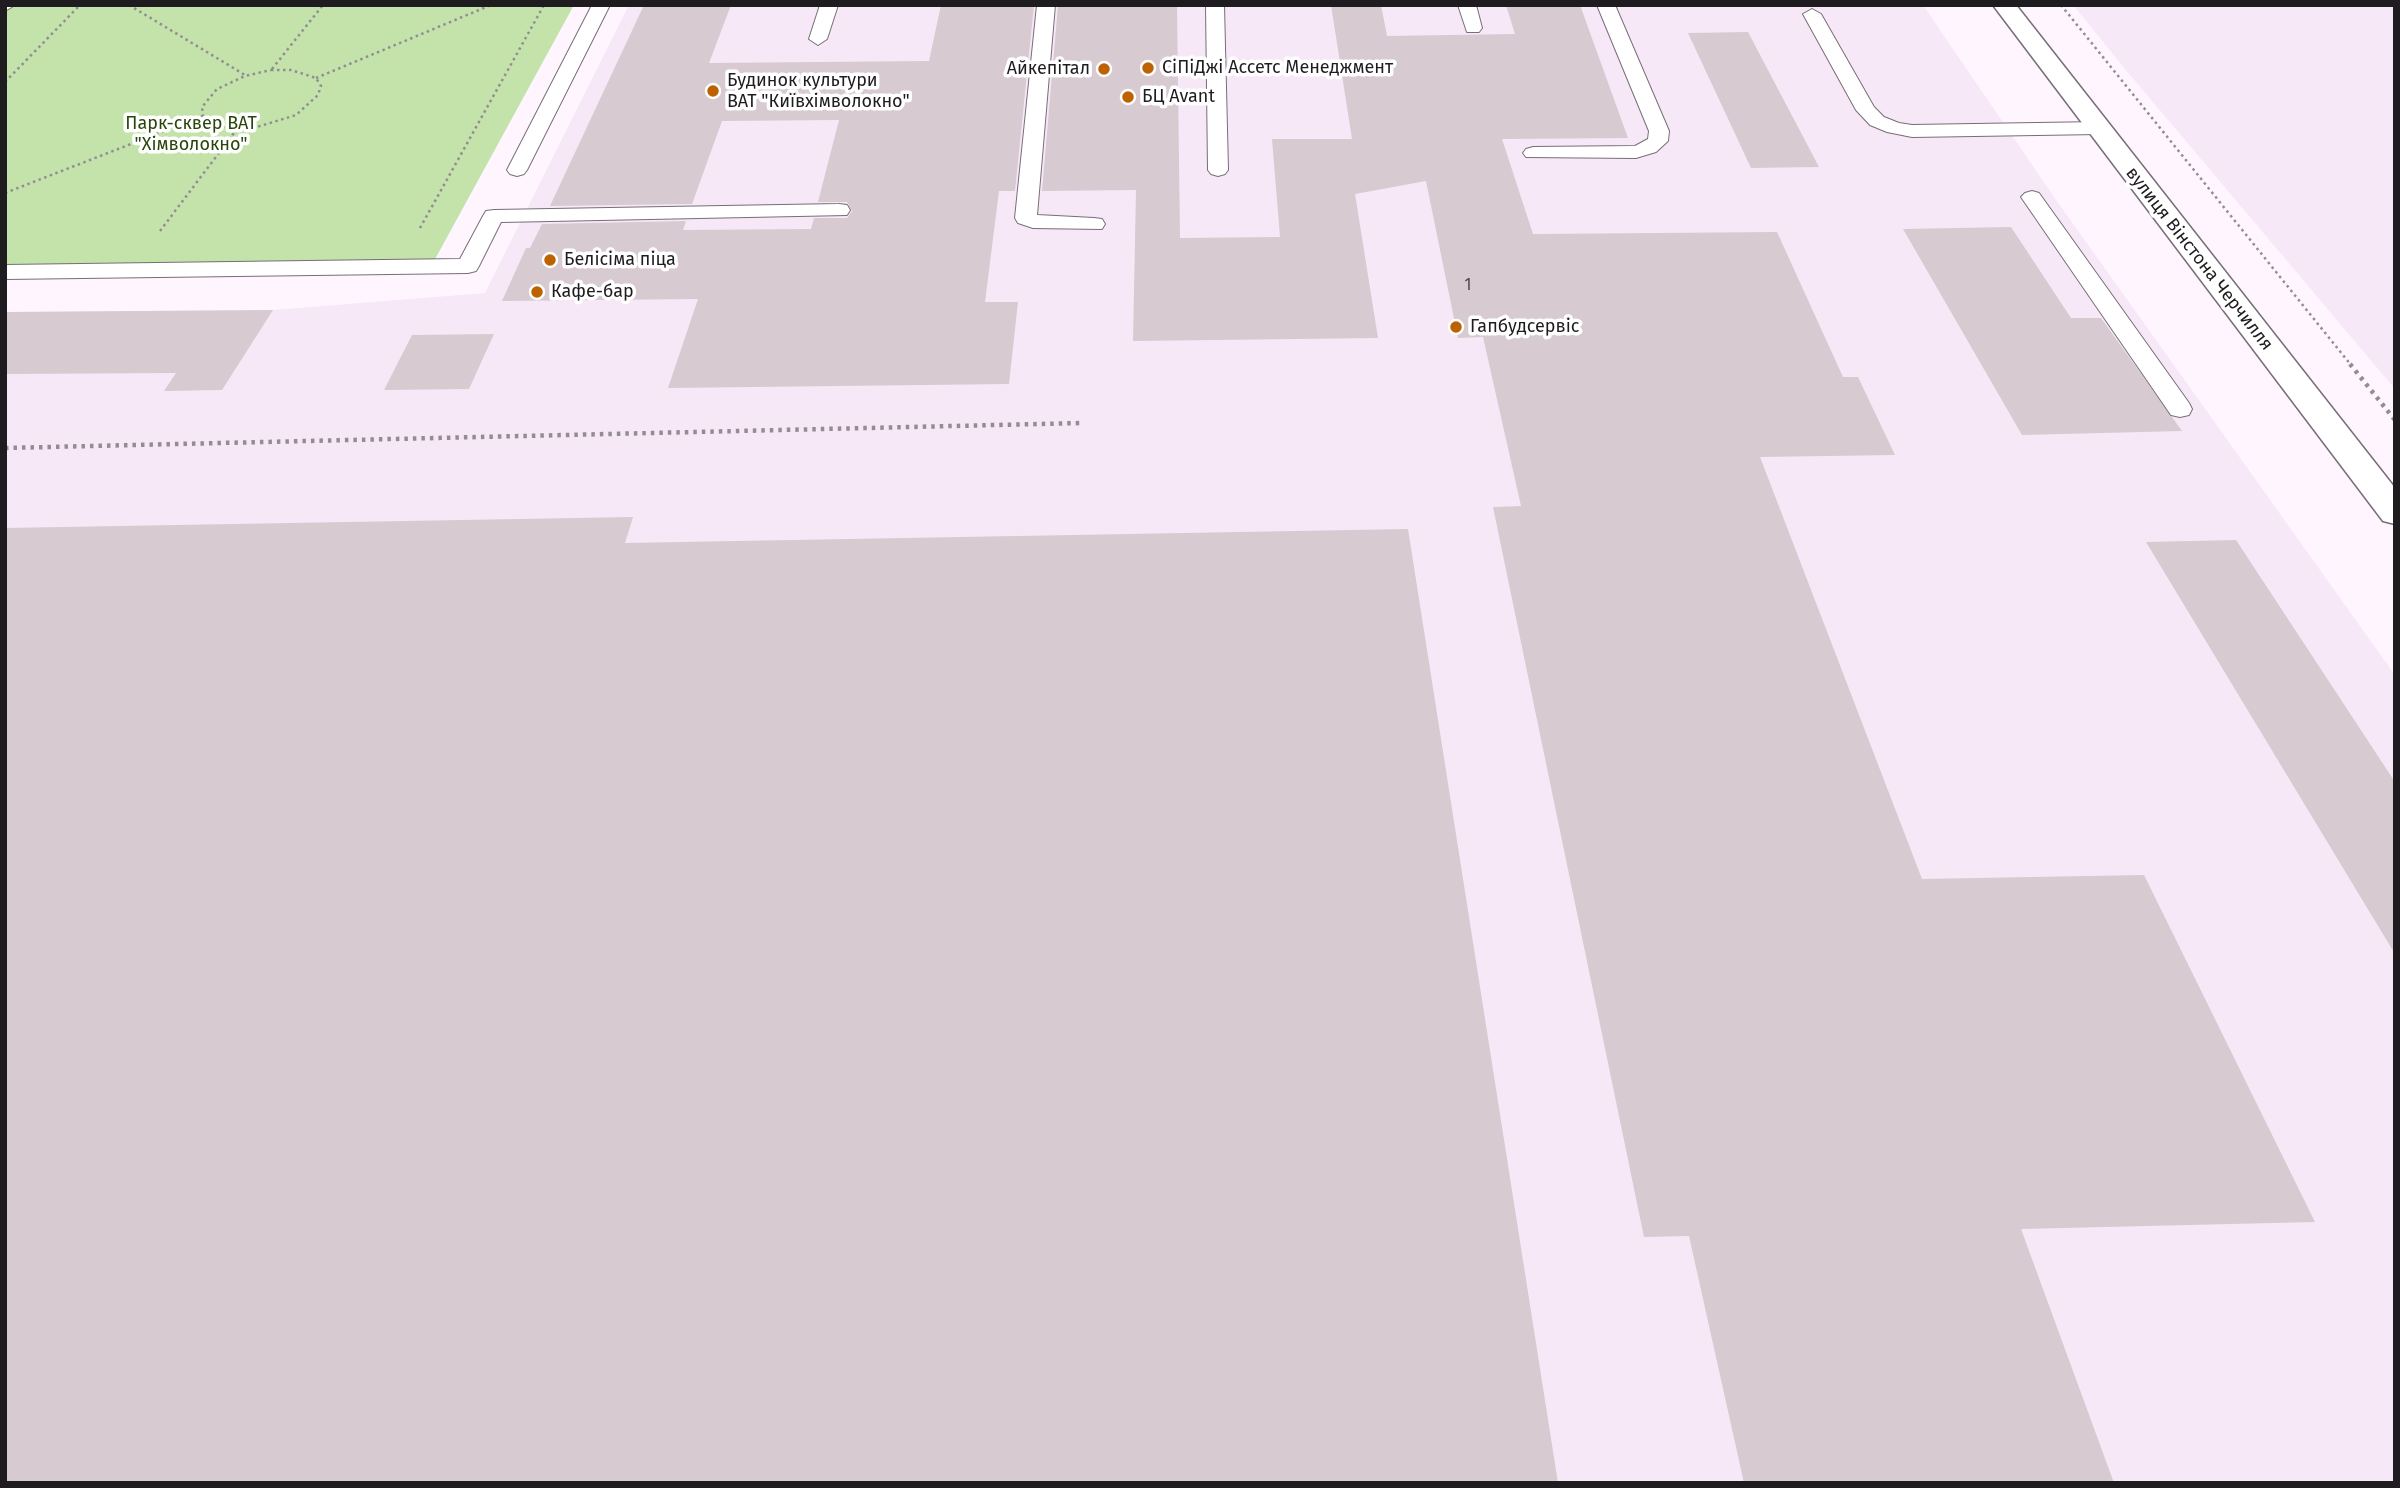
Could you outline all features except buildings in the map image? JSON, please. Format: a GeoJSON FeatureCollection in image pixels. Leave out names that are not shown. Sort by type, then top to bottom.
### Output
{"type":"FeatureCollection","features":[{"type":"Feature","properties":{"kind":"street","name":"вулиця Вінстона Черчилля"},"geometry":{"type":"LineString","coordinates":[[2004,5],[2395,512]]}},
{"type":"Feature","properties":{"kind":"lane"},"geometry":{"type":"LineString","coordinates":[[517,170],[601,5]]}},
{"type":"Feature","properties":{"kind":"lane"},"geometry":{"type":"LineString","coordinates":[[818,39],[829,5]]}},
{"type":"Feature","properties":{"kind":"lane"},"geometry":{"type":"LineString","coordinates":[[1046,5],[1026,218],[1045,223],[1094,223]]}},
{"type":"Feature","properties":{"kind":"lane"},"geometry":{"type":"LineString","coordinates":[[1215,5],[1218,170]]}},
{"type":"Feature","properties":{"kind":"lane"},"geometry":{"type":"LineString","coordinates":[[1467,5],[1473,28]]}},
{"type":"Feature","properties":{"kind":"lane"},"geometry":{"type":"LineString","coordinates":[[1533,153],[1636,152],[1649,148],[1658,141],[1659,131],[1606,5]]}},
{"type":"Feature","properties":{"kind":"lane"},"geometry":{"type":"LineString","coordinates":[[1812,14],[1866,110],[1877,121],[1894,128],[1912,131],[2099,128]]}},
{"type":"Feature","properties":{"kind":"lane"},"geometry":{"type":"LineString","coordinates":[[2032,197],[2180,409]]}},
{"type":"Feature","properties":{"kind":"lane"},"geometry":{"type":"LineString","coordinates":[[5,272],[468,266],[494,216],[839,210]]}},
{"type":"Feature","properties":{"kind":"path"},"geometry":{"type":"LineString","coordinates":[[5,82],[80,5]]}},
{"type":"Feature","properties":{"kind":"path"},"geometry":{"type":"LineString","coordinates":[[129,5],[245,76]]}},
{"type":"Feature","properties":{"kind":"path"},"geometry":{"type":"LineString","coordinates":[[271,70],[323,5]]}},
{"type":"Feature","properties":{"kind":"path"},"geometry":{"type":"LineString","coordinates":[[316,78],[491,5]]}},
{"type":"Feature","properties":{"kind":"path"},"geometry":{"type":"LineString","coordinates":[[415,237],[544,5]]}},
{"type":"Feature","properties":{"kind":"path"},"geometry":{"type":"LineString","coordinates":[[2061,5],[2395,420]]}},
{"type":"Feature","properties":{"kind":"path"},"geometry":{"type":"LineString","coordinates":[[271,70],[306,72],[316,78],[321,86],[318,96],[296,115],[267,125],[237,129],[209,122],[203,116],[202,107],[207,98],[217,89],[245,76],[271,70]]}},
{"type":"Feature","properties":{"kind":"path"},"geometry":{"type":"LineString","coordinates":[[5,193],[203,116]]}},
{"type":"Feature","properties":{"kind":"path"},"geometry":{"type":"LineString","coordinates":[[159,233],[237,129]]}},
{"type":"Feature","properties":{"kind":"path"},"geometry":{"type":"LineString","coordinates":[[5,448],[1082,423]]}},
{"type":"Feature","properties":{"kind":"shaded area"},"geometry":{"type":"Polygon","coordinates":[[[629,5],[1923,5],[2054,197],[2395,675],[2395,1483],[5,1483],[5,312],[273,310],[485,293],[629,5]]]}},
{"type":"Feature","properties":{"kind":"shaded area"},"geometry":{"type":"Polygon","coordinates":[[[2073,5],[2395,5],[2395,389],[2125,69],[2073,5]]]}},
{"type":"Feature","properties":{"kind":"green space","name":"Парк-сквер ВАТ \"Хімволокно\""},"geometry":{"type":"Polygon","coordinates":[[[5,5],[574,5],[434,261],[5,265],[5,5]]]}},
{"type":"Feature","properties":{"kind":"place","name":"СіПіДжі Ассетс Менеджмент"},"geometry":{"type":"Point","coordinates":[1148,68]}},
{"type":"Feature","properties":{"kind":"place","name":"Айкепітал"},"geometry":{"type":"Point","coordinates":[1104,69]}},
{"type":"Feature","properties":{"kind":"place","name":"Будинок культури ВАТ \"Київхімволокно\""},"geometry":{"type":"Point","coordinates":[713,91]}},
{"type":"Feature","properties":{"kind":"place","name":"БЦ Avant"},"geometry":{"type":"Point","coordinates":[1128,97]}},
{"type":"Feature","properties":{"kind":"place","name":"Белісіма піца"},"geometry":{"type":"Point","coordinates":[550,260]}},
{"type":"Feature","properties":{"kind":"place","name":"Кафе-бар"},"geometry":{"type":"Point","coordinates":[537,292]}},
{"type":"Feature","properties":{"kind":"place","name":"Гапбудсервіс"},"geometry":{"type":"Point","coordinates":[1456,327]}}]}
